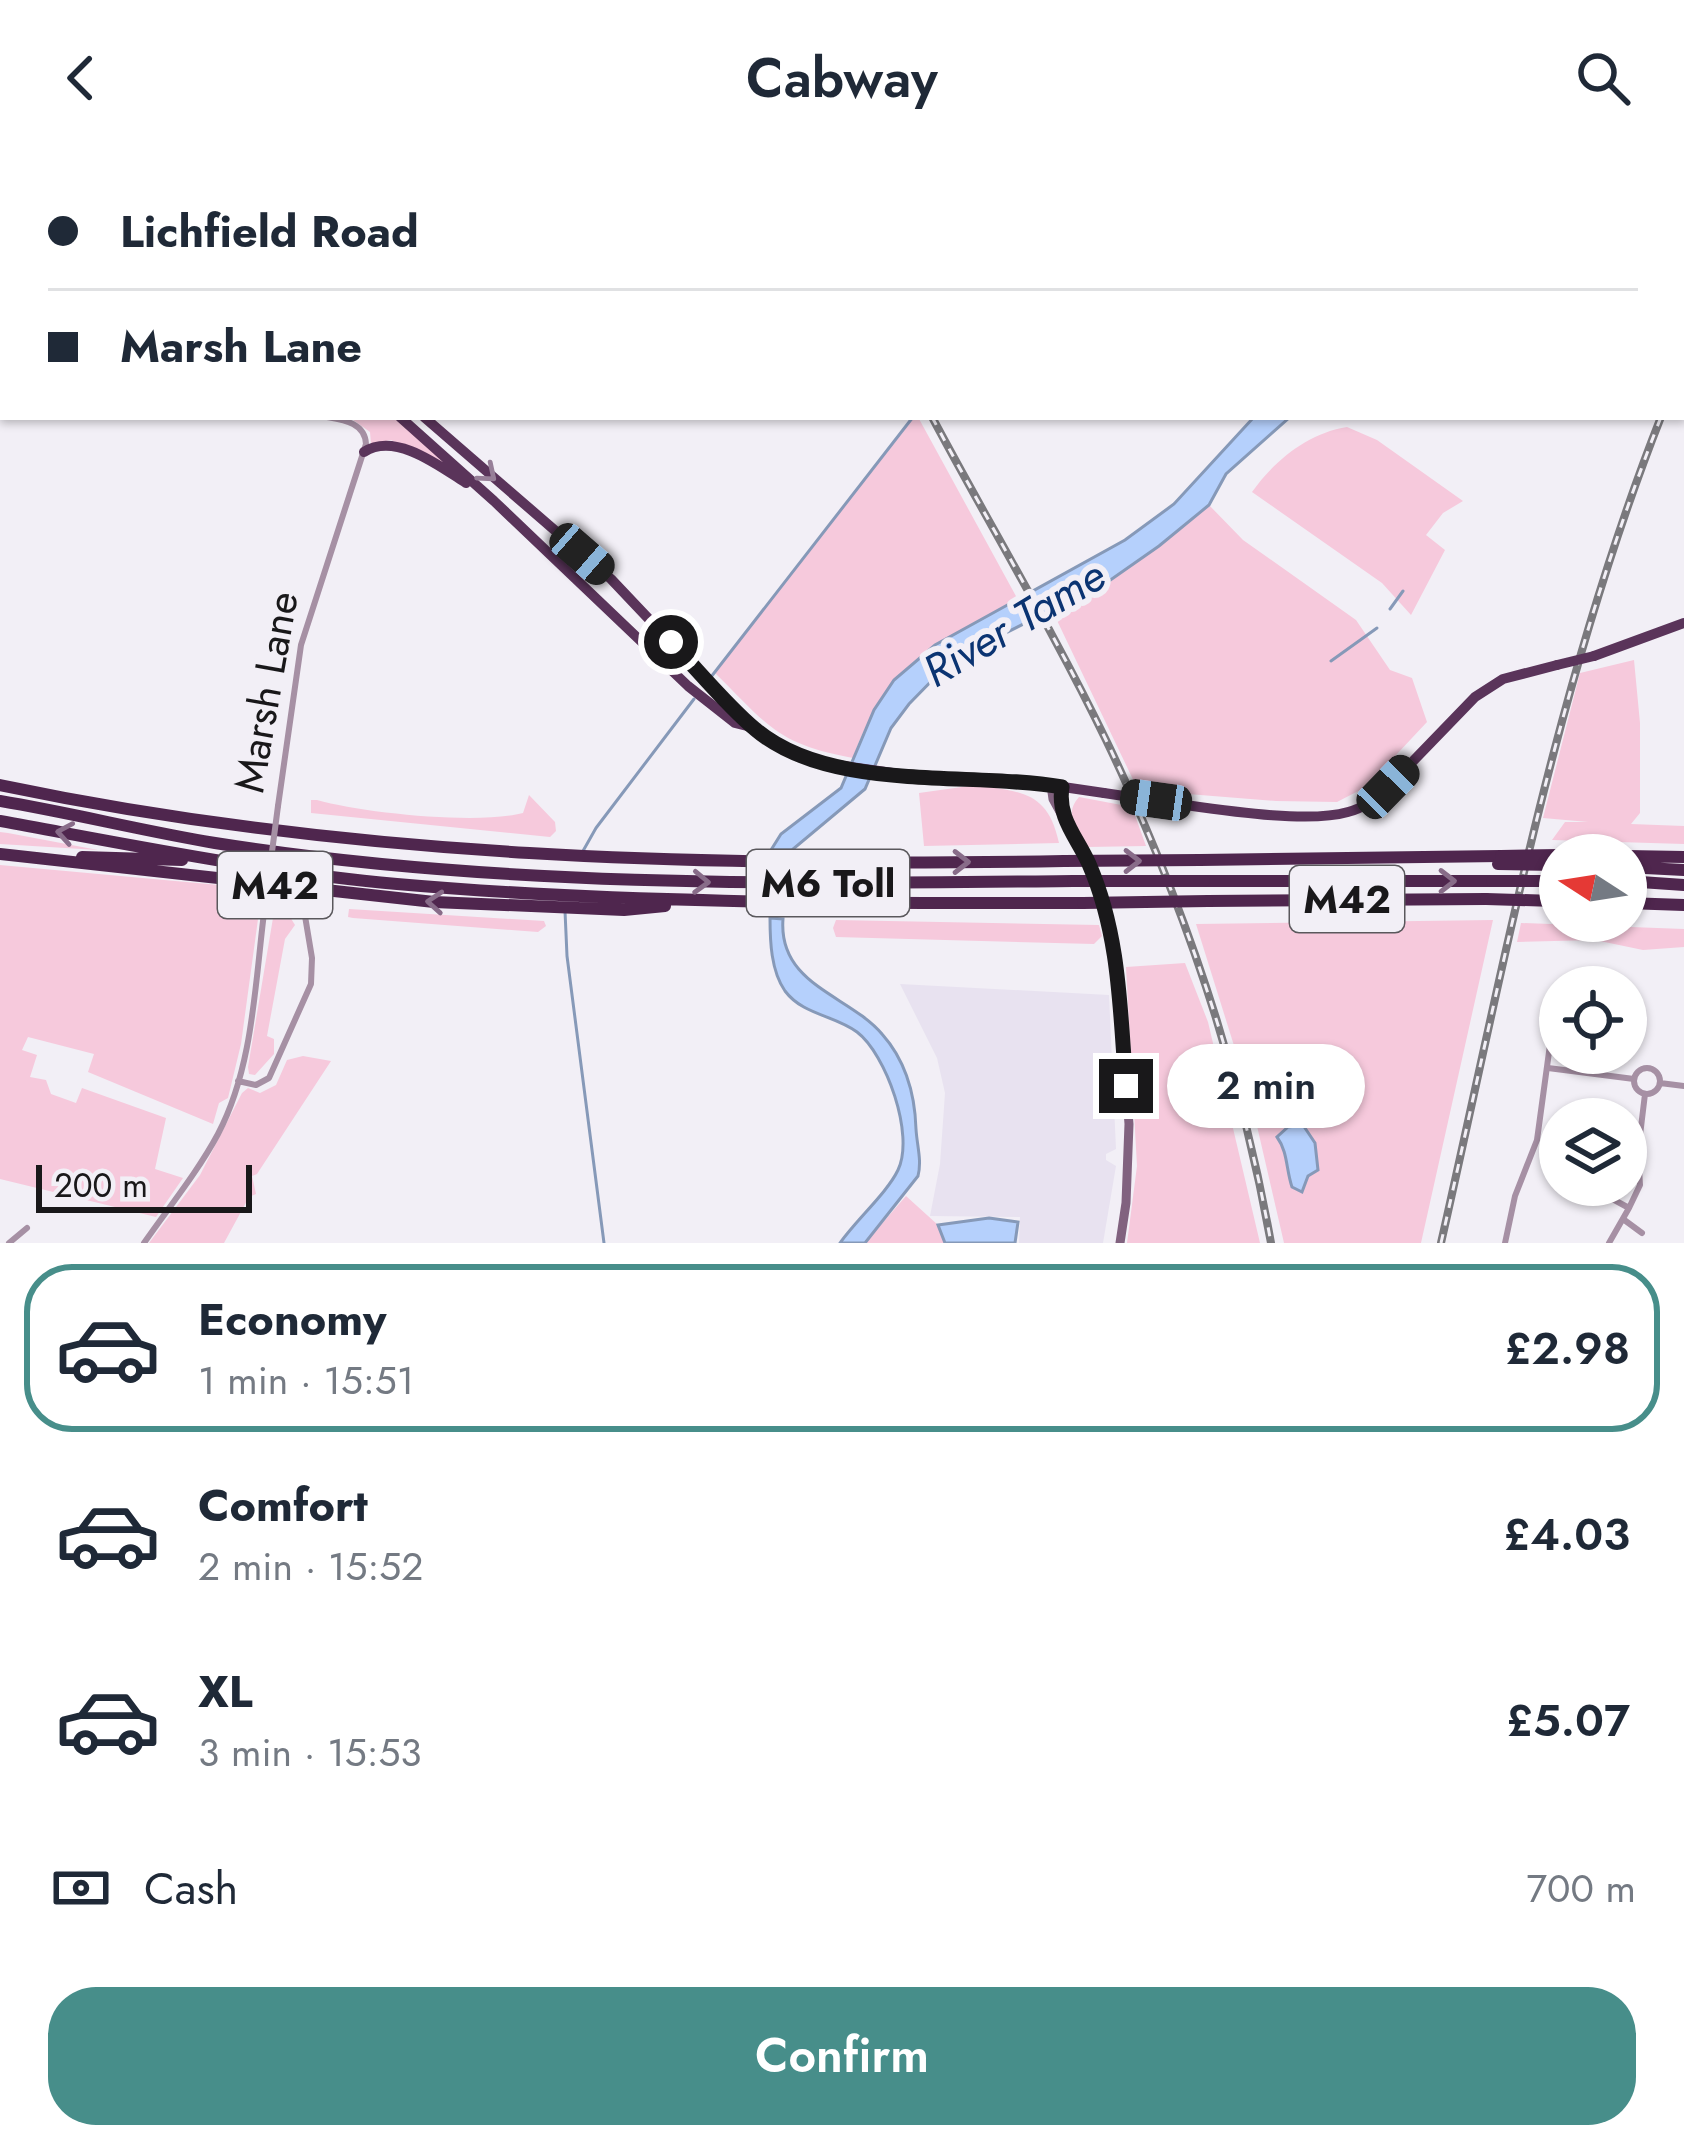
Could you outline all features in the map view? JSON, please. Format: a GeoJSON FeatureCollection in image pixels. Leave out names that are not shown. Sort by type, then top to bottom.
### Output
{"type":"FeatureCollection","features":[{"type":"Feature","properties":{"kind":"highway"},"geometry":{"type":"LineString","coordinates":[[403,420],[690,688],[735,723],[752,727]]}},
{"type":"Feature","properties":{"kind":"highway"},"geometry":{"type":"LineString","coordinates":[[427,420],[611,579],[752,727],[796,754],[837,765],[1310,816],[1346,813],[1373,800],[1475,697],[1503,679],[1594,656],[1684,623]]}},
{"type":"Feature","properties":{"kind":"highway"},"geometry":{"type":"LineString","coordinates":[[364,452],[394,445],[494,501]]}},
{"type":"Feature","properties":{"kind":"highway","name":"M42"},"geometry":{"type":"LineString","coordinates":[[0,781],[184,821],[592,859],[759,863],[1499,860],[1539,864]]}},
{"type":"Feature","properties":{"kind":"highway","name":"M6 Toll"},"geometry":{"type":"LineString","coordinates":[[0,801],[214,842],[418,866],[556,876],[746,883],[1539,880]]}},
{"type":"Feature","properties":{"kind":"highway"},"geometry":{"type":"LineString","coordinates":[[0,821],[213,860]]}},
{"type":"Feature","properties":{"kind":"highway","name":"M42"},"geometry":{"type":"LineString","coordinates":[[0,853],[213,860],[624,910],[708,901],[1539,900]]}},
{"type":"Feature","properties":{"kind":"highway","name":"M42"},"geometry":{"type":"LineString","coordinates":[[0,853],[434,902],[553,900]]}},
{"type":"Feature","properties":{"kind":"highway"},"geometry":{"type":"LineString","coordinates":[[1647,856],[1684,857]]}},
{"type":"Feature","properties":{"kind":"highway"},"geometry":{"type":"LineString","coordinates":[[1499,860],[1539,857]]}},
{"type":"Feature","properties":{"kind":"highway"},"geometry":{"type":"LineString","coordinates":[[1647,868],[1684,870]]}},
{"type":"Feature","properties":{"kind":"highway"},"geometry":{"type":"LineString","coordinates":[[1647,882],[1684,884]]}},
{"type":"Feature","properties":{"kind":"highway"},"geometry":{"type":"LineString","coordinates":[[1647,904],[1684,905]]}},
{"type":"Feature","properties":{"kind":"main road"},"geometry":{"type":"LineString","coordinates":[[1056,786],[1060,811],[1090,866],[1114,945],[1129,1124],[1120,1243]]}},
{"type":"Feature","properties":{"kind":"street"},"geometry":{"type":"LineString","coordinates":[[336,420],[361,428],[367,439],[364,452]]}},
{"type":"Feature","properties":{"kind":"street","name":"Marsh Lane"},"geometry":{"type":"LineString","coordinates":[[144,1243],[219,1132],[238,1082],[302,645],[328,552],[364,452]]}},
{"type":"Feature","properties":{"kind":"street"},"geometry":{"type":"LineString","coordinates":[[238,1082],[256,1085],[269,1078],[311,984],[312,949],[305,916]]}},
{"type":"Feature","properties":{"kind":"street"},"geometry":{"type":"LineString","coordinates":[[1594,1074],[1634,1079],[1646,1068],[1657,1072],[1660,1083],[1646,1094]]}},
{"type":"Feature","properties":{"kind":"street"},"geometry":{"type":"LineString","coordinates":[[1505,1243],[1515,1196],[1537,1140],[1546,1074]]}},
{"type":"Feature","properties":{"kind":"street"},"geometry":{"type":"LineString","coordinates":[[1634,1079],[1646,1094]]}},
{"type":"Feature","properties":{"kind":"street"},"geometry":{"type":"LineString","coordinates":[[1660,1083],[1684,1086]]}},
{"type":"Feature","properties":{"kind":"street"},"geometry":{"type":"LineString","coordinates":[[1609,1243],[1640,1185],[1638,1141],[1646,1094]]}},
{"type":"Feature","properties":{"kind":"street"},"geometry":{"type":"LineString","coordinates":[[1625,1206],[1629,1208]]}},
{"type":"Feature","properties":{"kind":"street"},"geometry":{"type":"LineString","coordinates":[[1623,1219],[1642,1233]]}},
{"type":"Feature","properties":{"kind":"street"},"geometry":{"type":"LineString","coordinates":[[0,1239],[9,1242],[27,1228]]}},
{"type":"Feature","properties":{"kind":"shaded area"},"geometry":{"type":"Polygon","coordinates":[[[353,420],[396,420],[453,469],[391,440],[371,444],[370,432],[353,420]]]}},
{"type":"Feature","properties":{"kind":"shaded area"},"geometry":{"type":"Polygon","coordinates":[[[911,420],[920,420],[1017,598],[941,646],[900,679],[867,725],[853,758],[789,739],[715,673],[911,420]]]}},
{"type":"Feature","properties":{"kind":"shaded area"},"geometry":{"type":"Polygon","coordinates":[[[1347,427],[1377,440],[1463,501],[1443,513],[1426,535],[1445,550],[1411,615],[1382,583],[1252,492],[1293,450],[1319,435],[1347,427]]]}},
{"type":"Feature","properties":{"kind":"shaded area"},"geometry":{"type":"Polygon","coordinates":[[[1209,505],[1243,540],[1356,620],[1390,670],[1412,678],[1427,722],[1366,787],[1337,802],[1138,790],[1052,610],[1109,581],[1209,505]]]}},
{"type":"Feature","properties":{"kind":"shaded area"},"geometry":{"type":"Polygon","coordinates":[[[1634,660],[1640,813],[1631,824],[1684,826],[1684,844],[1647,843],[1647,834],[1556,834],[1565,822],[1588,822],[1543,818],[1580,673],[1634,660]]]}},
{"type":"Feature","properties":{"kind":"shaded area"},"geometry":{"type":"Polygon","coordinates":[[[976,785],[1030,797],[1048,813],[1059,843],[924,846],[919,793],[976,785]]]}},
{"type":"Feature","properties":{"kind":"shaded area"},"geometry":{"type":"Polygon","coordinates":[[[529,795],[555,822],[556,831],[550,837],[311,813],[311,800],[317,800],[420,816],[503,816],[523,813],[529,795]]]}},
{"type":"Feature","properties":{"kind":"shaded area"},"geometry":{"type":"Polygon","coordinates":[[[1079,797],[1132,807],[1146,846],[1088,847],[1072,816],[1079,797]]]}},
{"type":"Feature","properties":{"kind":"shaded area"},"geometry":{"type":"Polygon","coordinates":[[[0,832],[8,833],[98,850],[0,844],[0,832]]]}},
{"type":"Feature","properties":{"kind":"shaded area"},"geometry":{"type":"Polygon","coordinates":[[[0,865],[230,886],[257,891],[261,897],[241,1044],[228,1098],[219,1103],[213,1124],[88,1072],[94,1054],[28,1037],[22,1050],[37,1055],[30,1077],[46,1080],[51,1094],[76,1103],[82,1088],[166,1118],[155,1169],[183,1178],[156,1217],[0,1179],[0,865]]]}},
{"type":"Feature","properties":{"kind":"shaded area"},"geometry":{"type":"Polygon","coordinates":[[[285,909],[295,925],[285,939],[267,1036],[274,1039],[274,1054],[255,1075],[249,1074],[273,918],[285,909]]]}},
{"type":"Feature","properties":{"kind":"shaded area"},"geometry":{"type":"Polygon","coordinates":[[[349,909],[544,921],[546,926],[538,932],[353,918],[348,917],[349,909]]]}},
{"type":"Feature","properties":{"kind":"shaded area"},"geometry":{"type":"Polygon","coordinates":[[[836,920],[1099,925],[1102,936],[1094,944],[836,937],[836,920]]]}},
{"type":"Feature","properties":{"kind":"shaded area"},"geometry":{"type":"Polygon","coordinates":[[[1493,920],[1421,1243],[1284,1243],[1251,1100],[1196,924],[1493,920]]]}},
{"type":"Feature","properties":{"kind":"shaded area"},"geometry":{"type":"Polygon","coordinates":[[[1521,923],[1539,924],[1539,941],[1517,942],[1521,923]]]}},
{"type":"Feature","properties":{"kind":"shaded area"},"geometry":{"type":"Polygon","coordinates":[[[1647,928],[1684,929],[1684,947],[1643,950],[1605,942],[1647,942],[1647,928]]]}},
{"type":"Feature","properties":{"kind":"shaded area"},"geometry":{"type":"Polygon","coordinates":[[[1185,963],[1208,1022],[1260,1243],[1127,1243],[1137,1166],[1126,967],[1185,963]]]}},
{"type":"Feature","properties":{"kind":"shaded area"},"geometry":{"type":"Polygon","coordinates":[[[900,984],[1109,995],[1116,1149],[1106,1154],[1106,1160],[1116,1166],[1103,1243],[1019,1243],[1020,1217],[930,1216],[940,1164],[945,1093],[937,1058],[900,984]]]}},
{"type":"Feature","properties":{"kind":"shaded area"},"geometry":{"type":"Polygon","coordinates":[[[303,1056],[331,1061],[252,1176],[256,1194],[249,1197],[224,1243],[149,1243],[200,1175],[242,1093],[248,1088],[260,1093],[276,1085],[287,1060],[303,1056]]]}},
{"type":"Feature","properties":{"kind":"shaded area"},"geometry":{"type":"Polygon","coordinates":[[[906,1196],[938,1225],[945,1243],[865,1243],[906,1196]]]}},
{"type":"Feature","properties":{"kind":"water","name":"River Tame"},"geometry":{"type":"Polygon","coordinates":[[[1251,420],[1287,420],[1226,474],[1209,505],[1159,546],[1109,581],[952,660],[891,728],[865,789],[792,850],[771,850],[781,834],[841,788],[874,710],[894,680],[935,645],[1125,540],[1174,504],[1251,420]]]}},
{"type":"Feature","properties":{"kind":"water"},"geometry":{"type":"Polygon","coordinates":[[[770,918],[783,919],[784,941],[803,974],[882,1034],[908,1079],[918,1176],[865,1243],[840,1243],[898,1170],[903,1137],[895,1096],[878,1058],[857,1032],[801,1005],[785,991],[774,965],[770,918]]]}},
{"type":"Feature","properties":{"kind":"water"},"geometry":{"type":"Polygon","coordinates":[[[1303,1125],[1315,1143],[1318,1170],[1308,1176],[1302,1192],[1292,1187],[1277,1137],[1288,1127],[1303,1125]]]}},
{"type":"Feature","properties":{"kind":"water"},"geometry":{"type":"Polygon","coordinates":[[[989,1218],[1018,1222],[1015,1243],[945,1243],[938,1225],[989,1218]]]}},
{"type":"Feature","properties":{"kind":"waterway"},"geometry":{"type":"LineString","coordinates":[[711,677],[911,420]]}},
{"type":"Feature","properties":{"kind":"waterway"},"geometry":{"type":"LineString","coordinates":[[1390,609],[1403,591]]}},
{"type":"Feature","properties":{"kind":"waterway"},"geometry":{"type":"LineString","coordinates":[[1331,661],[1377,628]]}},
{"type":"Feature","properties":{"kind":"waterway"},"geometry":{"type":"LineString","coordinates":[[583,851],[694,699]]}},
{"type":"Feature","properties":{"kind":"waterway"},"geometry":{"type":"LineString","coordinates":[[565,911],[604,1243]]}},
{"type":"Feature","properties":{"kind":"railway"},"geometry":{"type":"LineString","coordinates":[[934,420],[1086,699],[1134,800],[1183,923],[1225,1049],[1271,1243]]}},
{"type":"Feature","properties":{"kind":"railway"},"geometry":{"type":"LineString","coordinates":[[1441,1243],[1562,722],[1624,517],[1660,420]]}},
{"type":"Feature","properties":{"kind":"route"},"geometry":{"type":"LineString","coordinates":[[671,642],[752,727],[796,754],[900,774],[1062,787],[1060,811],[1090,866],[1109,920],[1126,1086]]}}]}
